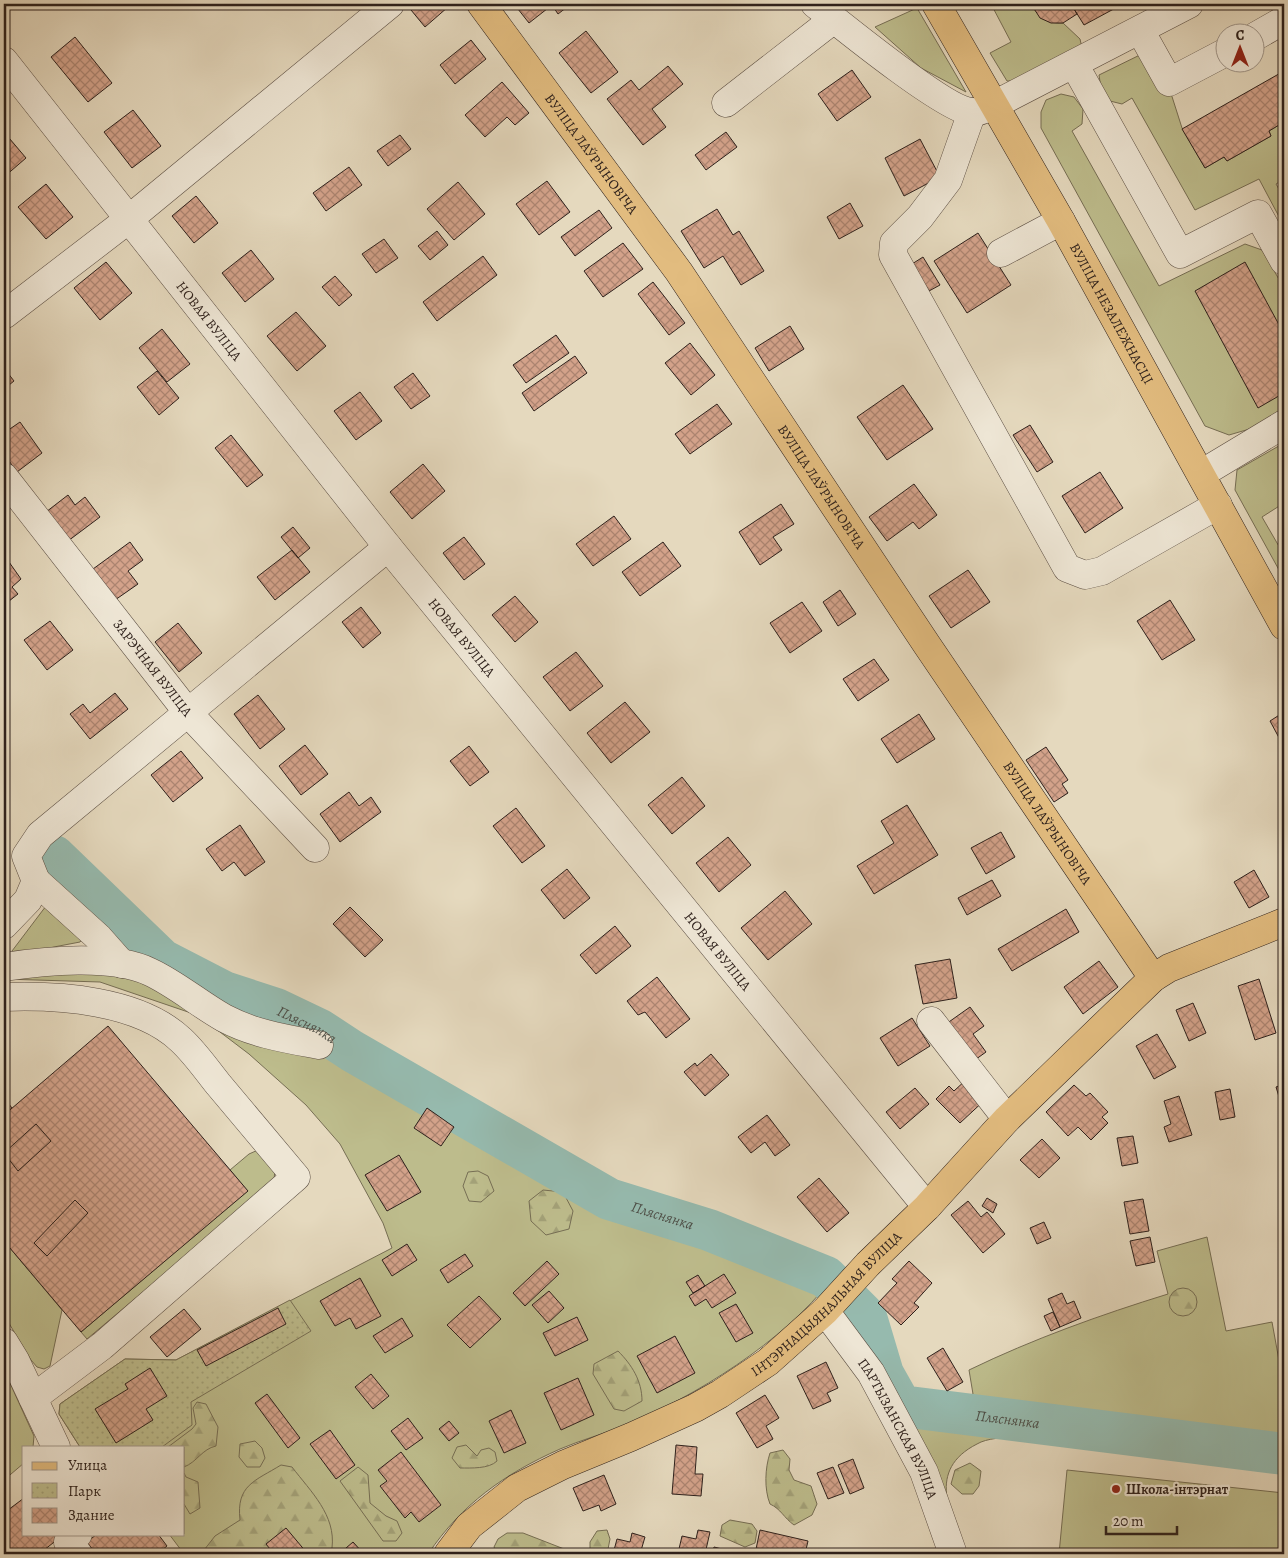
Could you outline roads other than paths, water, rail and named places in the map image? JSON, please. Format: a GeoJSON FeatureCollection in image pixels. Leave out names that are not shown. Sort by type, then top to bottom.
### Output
{"type":"FeatureCollection","features":[{"type":"Feature","properties":{"kind":"main road","name":"ВУЛІЦА ЛАЎРЫНОВІЧА"},"geometry":{"type":"LineString","coordinates":[[481,4],[679,272],[927,645],[1153,978]]}},
{"type":"Feature","properties":{"kind":"main road","name":"ВУЛІЦА НЕЗАЛЕЖНАСЦІ"},"geometry":{"type":"LineString","coordinates":[[936,4],[983,109],[1061,221],[1284,626]]}},
{"type":"Feature","properties":{"kind":"main road","name":"ІНТЭРНАЦЫЯНАЛЬНАЯ ВУЛІЦА"},"geometry":{"type":"LineString","coordinates":[[448,1554],[469,1526],[517,1488],[563,1465],[664,1423],[720,1394],[768,1362],[828,1308],[868,1264],[928,1207],[1008,1119],[1153,978],[1169,968],[1284,922]]}},
{"type":"Feature","properties":{"kind":"street"},"geometry":{"type":"LineString","coordinates":[[4,315],[129,219],[390,4]]}},
{"type":"Feature","properties":{"kind":"street"},"geometry":{"type":"LineString","coordinates":[[726,103],[824,12],[905,73],[950,103],[983,109],[1189,4]]}},
{"type":"Feature","properties":{"kind":"street"},"geometry":{"type":"LineString","coordinates":[[1266,30],[1284,20]]}},
{"type":"Feature","properties":{"kind":"street"},"geometry":{"type":"LineString","coordinates":[[1140,30],[1169,82],[1216,57]]}},
{"type":"Feature","properties":{"kind":"street","name":"НОВАЯ ВУЛІЦА"},"geometry":{"type":"LineString","coordinates":[[4,61],[388,547],[928,1207]]}},
{"type":"Feature","properties":{"kind":"street"},"geometry":{"type":"LineString","coordinates":[[1074,64],[1180,254],[1258,214],[1284,261]]}},
{"type":"Feature","properties":{"kind":"street"},"geometry":{"type":"LineString","coordinates":[[983,109],[948,180],[920,217],[894,243],[893,255],[1062,560],[1067,568],[1077,573],[1085,575],[1102,571],[1218,505]]}},
{"type":"Feature","properties":{"kind":"street"},"geometry":{"type":"LineString","coordinates":[[1001,253],[1061,221]]}},
{"type":"Feature","properties":{"kind":"street"},"geometry":{"type":"LineString","coordinates":[[1202,474],[1284,424]]}},
{"type":"Feature","properties":{"kind":"street","name":"ЗАРЭЧНАЯ ВУЛІЦА"},"geometry":{"type":"LineString","coordinates":[[4,477],[189,714],[315,848]]}},
{"type":"Feature","properties":{"kind":"street"},"geometry":{"type":"LineString","coordinates":[[122,964],[98,938],[36,881],[26,856],[40,835],[189,714],[388,547]]}},
{"type":"Feature","properties":{"kind":"street"},"geometry":{"type":"LineString","coordinates":[[4,925],[28,900],[36,881]]}},
{"type":"Feature","properties":{"kind":"street"},"geometry":{"type":"LineString","coordinates":[[4,967],[46,960],[122,964],[150,972],[225,1019],[262,1034],[319,1045]]}},
{"type":"Feature","properties":{"kind":"street"},"geometry":{"type":"LineString","coordinates":[[4,997],[51,998],[93,1002],[116,1007],[159,1025],[181,1039],[296,1177],[102,1346],[33,1398]]}},
{"type":"Feature","properties":{"kind":"street"},"geometry":{"type":"LineString","coordinates":[[931,1021],[1008,1119]]}},
{"type":"Feature","properties":{"kind":"street","name":"ПАРТЫЗАНСКАЯ ВУЛІЦА"},"geometry":{"type":"LineString","coordinates":[[828,1308],[871,1374],[924,1472],[953,1554]]}},
{"type":"Feature","properties":{"kind":"street"},"geometry":{"type":"LineString","coordinates":[[4,1342],[56,1446]]}},
{"type":"Feature","properties":{"kind":"waterway","name":"Пляснянка"},"geometry":{"type":"LineString","coordinates":[[54,856],[162,960],[224,992],[276,1009],[320,1030],[352,1051],[609,1199],[709,1230],[826,1277],[866,1317],[883,1374],[901,1406],[1284,1454]]}},
{"type":"Feature","properties":{"kind":"place","name":"Школа-інтэрнат"},"geometry":{"type":"Point","coordinates":[1116,1489]}}]}
